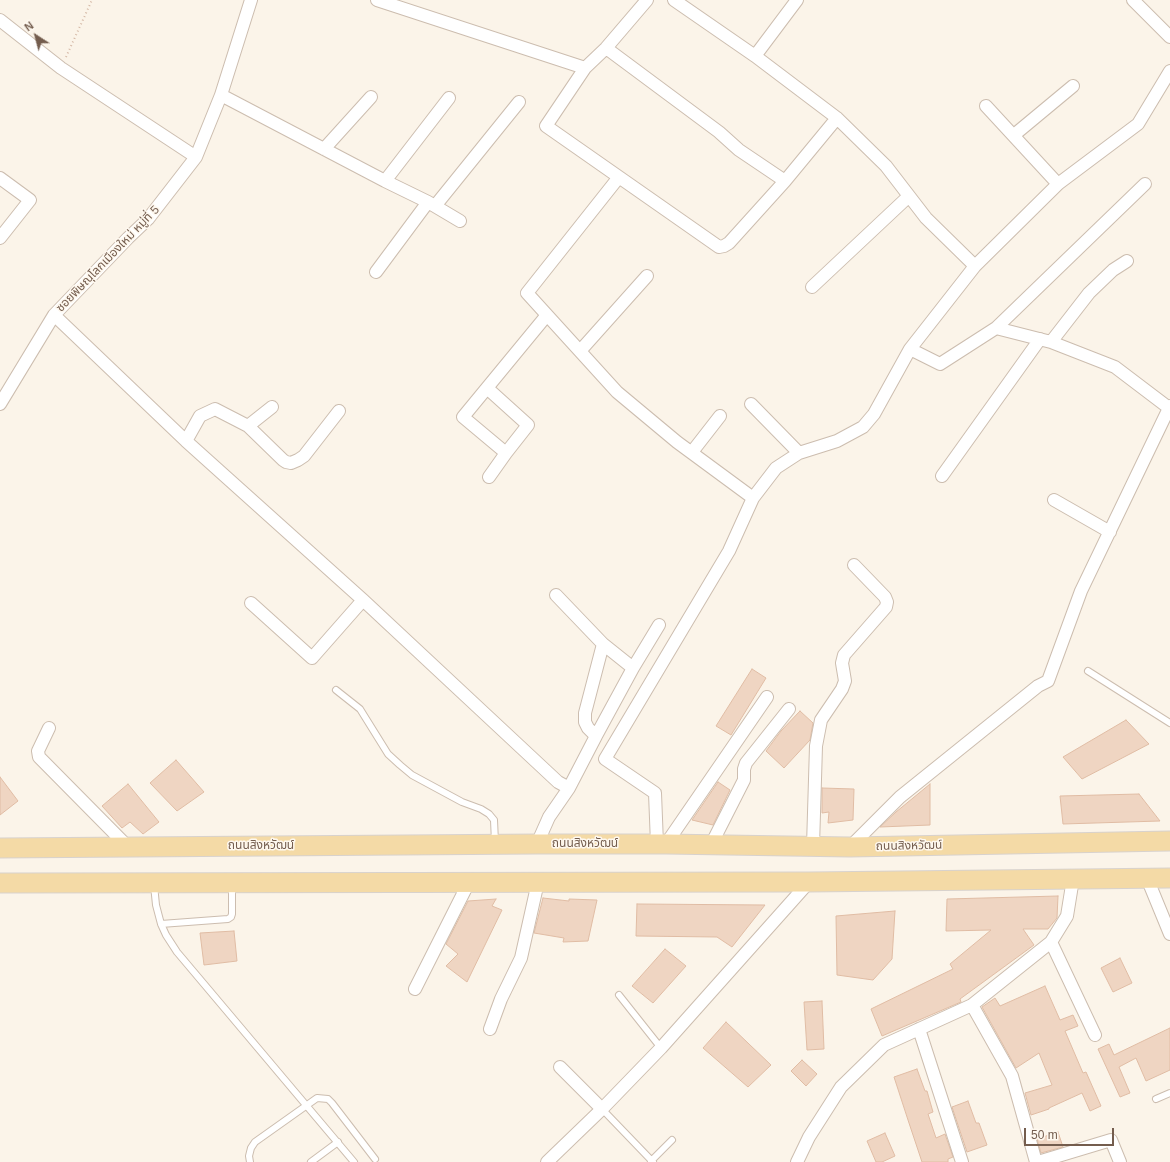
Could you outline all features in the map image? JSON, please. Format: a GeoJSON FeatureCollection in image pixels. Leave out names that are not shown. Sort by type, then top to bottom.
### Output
{"type":"FeatureCollection","features":[{"type":"Feature","properties":{"kind":"main road","name":"ถนนสิงหวัฒน์"},"geometry":{"type":"LineString","coordinates":[[0,848],[495,844],[661,844],[850,847],[1170,841]]}},
{"type":"Feature","properties":{"kind":"main road"},"geometry":{"type":"LineString","coordinates":[[0,883],[809,882],[1170,878]]}},
{"type":"Feature","properties":{"kind":"street","name":"ซอยพิษณุโลกเมืองใหม่ หมู่ที่ 5"},"geometry":{"type":"LineString","coordinates":[[0,404],[54,315],[148,219],[196,158],[221,95],[251,0]]}},
{"type":"Feature","properties":{"kind":"street"},"geometry":{"type":"LineString","coordinates":[[378,0],[585,68]]}},
{"type":"Feature","properties":{"kind":"street"},"geometry":{"type":"LineString","coordinates":[[646,0],[606,48],[585,68],[546,126],[719,247],[729,243],[837,118]]}},
{"type":"Feature","properties":{"kind":"street"},"geometry":{"type":"LineString","coordinates":[[674,0],[755,56],[837,118],[886,166],[926,218],[975,266]]}},
{"type":"Feature","properties":{"kind":"street"},"geometry":{"type":"LineString","coordinates":[[755,56],[797,0]]}},
{"type":"Feature","properties":{"kind":"street"},"geometry":{"type":"LineString","coordinates":[[1133,0],[1170,38]]}},
{"type":"Feature","properties":{"kind":"street"},"geometry":{"type":"LineString","coordinates":[[0,20],[61,68],[196,158]]}},
{"type":"Feature","properties":{"kind":"street"},"geometry":{"type":"LineString","coordinates":[[606,48],[719,132],[739,150],[785,180]]}},
{"type":"Feature","properties":{"kind":"street"},"geometry":{"type":"LineString","coordinates":[[661,844],[655,793],[605,759],[729,551],[753,498],[776,468],[799,453],[837,441],[863,428],[874,414],[910,349],[975,266],[1058,184],[1138,124],[1170,71]]}},
{"type":"Feature","properties":{"kind":"street"},"geometry":{"type":"LineString","coordinates":[[1014,136],[1073,86]]}},
{"type":"Feature","properties":{"kind":"street"},"geometry":{"type":"LineString","coordinates":[[221,95],[431,204],[460,221]]}},
{"type":"Feature","properties":{"kind":"street"},"geometry":{"type":"LineString","coordinates":[[324,149],[371,97]]}},
{"type":"Feature","properties":{"kind":"street"},"geometry":{"type":"LineString","coordinates":[[385,181],[449,98]]}},
{"type":"Feature","properties":{"kind":"street"},"geometry":{"type":"LineString","coordinates":[[376,272],[431,204],[519,102]]}},
{"type":"Feature","properties":{"kind":"street"},"geometry":{"type":"LineString","coordinates":[[986,106],[1058,184]]}},
{"type":"Feature","properties":{"kind":"street"},"geometry":{"type":"LineString","coordinates":[[619,177],[527,292],[617,392],[692,452],[753,498]]}},
{"type":"Feature","properties":{"kind":"street"},"geometry":{"type":"LineString","coordinates":[[0,178],[30,200],[0,238]]}},
{"type":"Feature","properties":{"kind":"street"},"geometry":{"type":"LineString","coordinates":[[910,349],[940,364],[996,328],[1145,184]]}},
{"type":"Feature","properties":{"kind":"street"},"geometry":{"type":"LineString","coordinates":[[812,288],[909,196]]}},
{"type":"Feature","properties":{"kind":"street"},"geometry":{"type":"LineString","coordinates":[[942,476],[1046,341],[1089,293],[1113,270],[1127,261]]}},
{"type":"Feature","properties":{"kind":"street"},"geometry":{"type":"LineString","coordinates":[[580,351],[647,276]]}},
{"type":"Feature","properties":{"kind":"street"},"geometry":{"type":"LineString","coordinates":[[54,315],[186,441],[363,600],[558,782],[569,788]]}},
{"type":"Feature","properties":{"kind":"street"},"geometry":{"type":"LineString","coordinates":[[506,453],[463,417],[547,315]]}},
{"type":"Feature","properties":{"kind":"street"},"geometry":{"type":"LineString","coordinates":[[850,847],[900,797],[1038,686],[1048,680],[1081,591],[1169,414],[1114,367],[1046,341],[996,328]]}},
{"type":"Feature","properties":{"kind":"street"},"geometry":{"type":"LineString","coordinates":[[487,388],[528,425],[489,477]]}},
{"type":"Feature","properties":{"kind":"street"},"geometry":{"type":"LineString","coordinates":[[751,404],[799,453]]}},
{"type":"Feature","properties":{"kind":"street"},"geometry":{"type":"LineString","coordinates":[[248,426],[272,407]]}},
{"type":"Feature","properties":{"kind":"street"},"geometry":{"type":"LineString","coordinates":[[186,441],[200,416],[215,409],[248,426],[283,460],[291,463],[304,456],[339,412]]}},
{"type":"Feature","properties":{"kind":"street"},"geometry":{"type":"LineString","coordinates":[[692,452],[720,416]]}},
{"type":"Feature","properties":{"kind":"street"},"geometry":{"type":"LineString","coordinates":[[1054,500],[1110,532]]}},
{"type":"Feature","properties":{"kind":"street"},"geometry":{"type":"LineString","coordinates":[[812,846],[816,746],[821,720],[842,689],[845,681],[842,663],[844,655],[886,608],[887,602],[885,597],[854,566]]}},
{"type":"Feature","properties":{"kind":"street"},"geometry":{"type":"LineString","coordinates":[[556,595],[603,644],[633,668]]}},
{"type":"Feature","properties":{"kind":"street"},"geometry":{"type":"LineString","coordinates":[[251,603],[312,658],[363,600]]}},
{"type":"Feature","properties":{"kind":"street"},"geometry":{"type":"LineString","coordinates":[[537,844],[549,817],[569,788],[633,668],[659,625]]}},
{"type":"Feature","properties":{"kind":"street"},"geometry":{"type":"LineString","coordinates":[[596,736],[588,728],[585,722],[585,713],[603,644]]}},
{"type":"Feature","properties":{"kind":"street"},"geometry":{"type":"LineString","coordinates":[[661,844],[767,697]]}},
{"type":"Feature","properties":{"kind":"street"},"geometry":{"type":"LineString","coordinates":[[711,845],[744,780],[744,769],[746,763],[789,709]]}},
{"type":"Feature","properties":{"kind":"street"},"geometry":{"type":"LineString","coordinates":[[49,728],[38,751],[39,756],[128,847]]}},
{"type":"Feature","properties":{"kind":"street"},"geometry":{"type":"LineString","coordinates":[[1147,878],[1170,934]]}},
{"type":"Feature","properties":{"kind":"street"},"geometry":{"type":"LineString","coordinates":[[797,1162],[809,1137],[841,1087],[884,1046],[972,1005],[1051,942],[1068,916],[1074,879]]}},
{"type":"Feature","properties":{"kind":"street"},"geometry":{"type":"LineString","coordinates":[[415,988],[469,882]]}},
{"type":"Feature","properties":{"kind":"street"},"geometry":{"type":"LineString","coordinates":[[490,1029],[521,958],[538,882]]}},
{"type":"Feature","properties":{"kind":"street"},"geometry":{"type":"LineString","coordinates":[[547,1162],[602,1109],[661,1048],[809,882]]}},
{"type":"Feature","properties":{"kind":"street"},"geometry":{"type":"LineString","coordinates":[[1051,942],[1095,1035]]}},
{"type":"Feature","properties":{"kind":"street"},"geometry":{"type":"LineString","coordinates":[[972,1005],[1012,1076],[1037,1162],[1111,1140],[1120,1162]]}},
{"type":"Feature","properties":{"kind":"street"},"geometry":{"type":"LineString","coordinates":[[919,1029],[962,1162]]}},
{"type":"Feature","properties":{"kind":"street"},"geometry":{"type":"LineString","coordinates":[[560,1067],[602,1109]]}},
{"type":"Feature","properties":{"kind":"lane"},"geometry":{"type":"LineString","coordinates":[[1088,671],[1170,723]]}},
{"type":"Feature","properties":{"kind":"lane"},"geometry":{"type":"LineString","coordinates":[[336,690],[360,709],[388,754],[412,775],[462,802],[481,809],[489,814],[494,820],[495,844]]}},
{"type":"Feature","properties":{"kind":"lane"},"geometry":{"type":"LineString","coordinates":[[154,883],[156,905],[161,924],[176,952],[307,1104],[354,1162]]}},
{"type":"Feature","properties":{"kind":"lane"},"geometry":{"type":"LineString","coordinates":[[161,924],[228,919],[232,914],[232,883]]}},
{"type":"Feature","properties":{"kind":"lane"},"geometry":{"type":"LineString","coordinates":[[618,995],[661,1048]]}},
{"type":"Feature","properties":{"kind":"lane"},"geometry":{"type":"LineString","coordinates":[[1156,1099],[1170,1093]]}},
{"type":"Feature","properties":{"kind":"lane"},"geometry":{"type":"LineString","coordinates":[[250,1162],[250,1148],[255,1142],[317,1098],[328,1099],[375,1159]]}},
{"type":"Feature","properties":{"kind":"lane"},"geometry":{"type":"LineString","coordinates":[[602,1109],[652,1161],[672,1140]]}},
{"type":"Feature","properties":{"kind":"lane"},"geometry":{"type":"LineString","coordinates":[[311,1162],[338,1142]]}},
{"type":"Feature","properties":{"kind":"path"},"geometry":{"type":"LineString","coordinates":[[61,68],[92,0]]}},
{"type":"Feature","properties":{"kind":"building"},"geometry":{"type":"Polygon","coordinates":[[[752,669],[766,678],[731,735],[716,726],[752,669]]]}},
{"type":"Feature","properties":{"kind":"building"},"geometry":{"type":"Polygon","coordinates":[[[800,711],[813,723],[810,740],[784,768],[766,751],[781,731],[800,711]]]}},
{"type":"Feature","properties":{"kind":"building"},"geometry":{"type":"Polygon","coordinates":[[[1126,720],[1149,744],[1082,779],[1063,757],[1126,720]]]}},
{"type":"Feature","properties":{"kind":"building"},"geometry":{"type":"Polygon","coordinates":[[[176,760],[204,792],[177,811],[150,783],[176,760]]]}},
{"type":"Feature","properties":{"kind":"building"},"geometry":{"type":"Polygon","coordinates":[[[0,777],[18,801],[0,815],[0,777]]]}},
{"type":"Feature","properties":{"kind":"building"},"geometry":{"type":"Polygon","coordinates":[[[718,782],[730,790],[713,825],[692,820],[718,782]]]}},
{"type":"Feature","properties":{"kind":"building"},"geometry":{"type":"Polygon","coordinates":[[[128,784],[159,822],[143,834],[130,822],[122,828],[102,806],[128,784]]]}},
{"type":"Feature","properties":{"kind":"building"},"geometry":{"type":"Polygon","coordinates":[[[930,784],[930,825],[880,827],[896,812],[930,784]]]}},
{"type":"Feature","properties":{"kind":"building"},"geometry":{"type":"Polygon","coordinates":[[[822,788],[854,789],[853,820],[828,823],[829,812],[822,813],[822,788]]]}},
{"type":"Feature","properties":{"kind":"building"},"geometry":{"type":"Polygon","coordinates":[[[1139,794],[1160,821],[1063,824],[1060,796],[1139,794]]]}},
{"type":"Feature","properties":{"kind":"building"},"geometry":{"type":"Polygon","coordinates":[[[1058,896],[1057,918],[1048,929],[1023,929],[1034,945],[960,999],[961,1002],[882,1036],[871,1009],[953,969],[950,964],[991,930],[946,931],[947,899],[1058,896]]]}},
{"type":"Feature","properties":{"kind":"building"},"geometry":{"type":"Polygon","coordinates":[[[543,898],[569,901],[569,899],[597,900],[588,941],[563,942],[564,938],[534,933],[543,898]]]}},
{"type":"Feature","properties":{"kind":"building"},"geometry":{"type":"Polygon","coordinates":[[[496,899],[492,906],[502,910],[467,982],[446,966],[458,954],[446,944],[468,901],[496,899]]]}},
{"type":"Feature","properties":{"kind":"building"},"geometry":{"type":"Polygon","coordinates":[[[637,904],[765,905],[732,947],[717,937],[636,936],[637,904]]]}},
{"type":"Feature","properties":{"kind":"building"},"geometry":{"type":"Polygon","coordinates":[[[895,911],[892,959],[873,980],[837,975],[836,916],[895,911]]]}},
{"type":"Feature","properties":{"kind":"building"},"geometry":{"type":"Polygon","coordinates":[[[234,931],[237,961],[204,965],[200,933],[234,931]]]}},
{"type":"Feature","properties":{"kind":"building"},"geometry":{"type":"Polygon","coordinates":[[[665,949],[686,966],[653,1003],[632,986],[665,949]]]}},
{"type":"Feature","properties":{"kind":"building"},"geometry":{"type":"Polygon","coordinates":[[[1120,958],[1132,983],[1113,992],[1101,968],[1120,958]]]}},
{"type":"Feature","properties":{"kind":"building"},"geometry":{"type":"Polygon","coordinates":[[[1045,986],[1060,1020],[1073,1015],[1078,1026],[1065,1031],[1083,1073],[1086,1072],[1101,1106],[1090,1111],[1082,1093],[1049,1109],[1031,1115],[1025,1093],[1052,1085],[1039,1053],[1016,1068],[982,1007],[995,998],[1000,1006],[1045,986]]]}},
{"type":"Feature","properties":{"kind":"building"},"geometry":{"type":"Polygon","coordinates":[[[822,1001],[824,1049],[807,1050],[804,1002],[822,1001]]]}},
{"type":"Feature","properties":{"kind":"building"},"geometry":{"type":"Polygon","coordinates":[[[726,1022],[771,1065],[748,1087],[703,1048],[726,1022]]]}},
{"type":"Feature","properties":{"kind":"building"},"geometry":{"type":"Polygon","coordinates":[[[1170,1028],[1170,1070],[1146,1081],[1136,1058],[1119,1067],[1130,1093],[1120,1097],[1098,1049],[1109,1044],[1114,1055],[1170,1028]]]}},
{"type":"Feature","properties":{"kind":"building"},"geometry":{"type":"Polygon","coordinates":[[[802,1060],[817,1074],[806,1086],[791,1071],[802,1060]]]}},
{"type":"Feature","properties":{"kind":"building"},"geometry":{"type":"Polygon","coordinates":[[[917,1069],[925,1091],[927,1091],[933,1112],[928,1114],[936,1138],[945,1134],[953,1157],[948,1159],[948,1162],[922,1162],[908,1120],[894,1077],[917,1069]]]}},
{"type":"Feature","properties":{"kind":"building"},"geometry":{"type":"Polygon","coordinates":[[[968,1101],[976,1123],[979,1123],[987,1145],[967,1152],[952,1107],[968,1101]]]}},
{"type":"Feature","properties":{"kind":"building"},"geometry":{"type":"Polygon","coordinates":[[[1058,1132],[1063,1147],[1041,1153],[1037,1139],[1058,1132]]]}},
{"type":"Feature","properties":{"kind":"building"},"geometry":{"type":"Polygon","coordinates":[[[885,1133],[895,1156],[882,1162],[876,1162],[867,1141],[885,1133]]]}}]}
